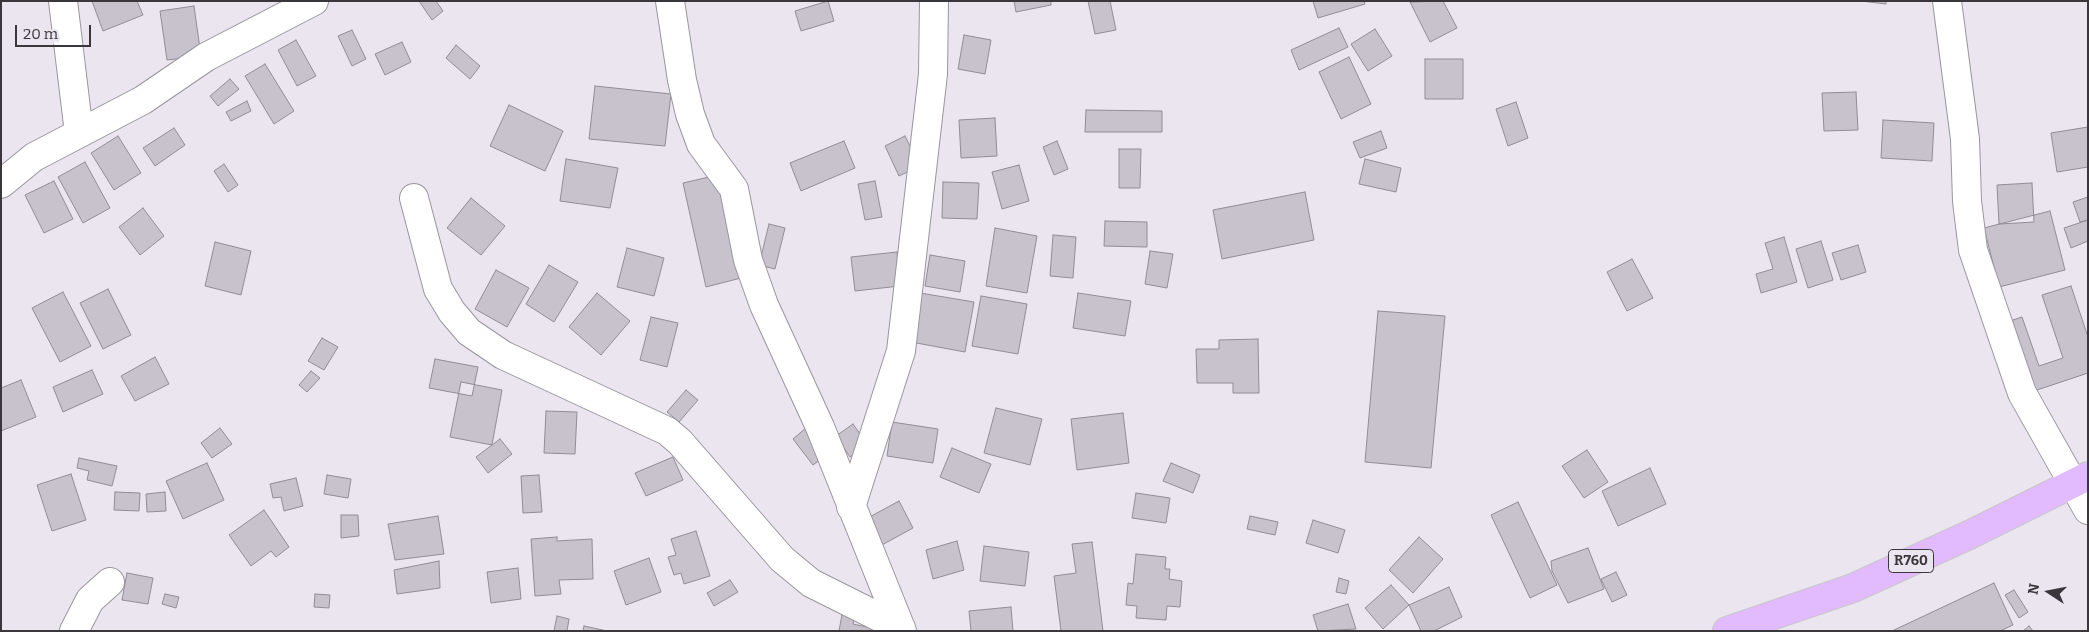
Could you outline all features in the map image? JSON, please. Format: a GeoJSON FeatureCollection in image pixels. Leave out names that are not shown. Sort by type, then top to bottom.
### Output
{"type":"FeatureCollection","features":[{"type":"Feature","properties":{"kind":"main road","name":"R760"},"geometry":{"type":"LineString","coordinates":[[1728,631],[1853,588],[1969,535],[2081,479]]}},
{"type":"Feature","properties":{"kind":"street"},"geometry":{"type":"LineString","coordinates":[[63,1],[79,133]]}},
{"type":"Feature","properties":{"kind":"street"},"geometry":{"type":"LineString","coordinates":[[1,184],[34,157],[143,100],[206,57],[314,1]]}},
{"type":"Feature","properties":{"kind":"street"},"geometry":{"type":"LineString","coordinates":[[670,1],[682,80],[690,114],[702,144],[734,189],[748,260],[764,305],[820,427],[901,629]]}},
{"type":"Feature","properties":{"kind":"street"},"geometry":{"type":"LineString","coordinates":[[851,507],[901,351],[930,102],[934,1]]}},
{"type":"Feature","properties":{"kind":"street"},"geometry":{"type":"LineString","coordinates":[[1948,1],[1965,139],[1967,202],[1973,250],[2022,393],[2081,479],[2088,510]]}},
{"type":"Feature","properties":{"kind":"street"},"geometry":{"type":"LineString","coordinates":[[414,198],[438,289],[452,312],[469,332],[503,355],[667,431],[680,442],[782,559],[818,587],[901,629]]}},
{"type":"Feature","properties":{"kind":"street"},"geometry":{"type":"LineString","coordinates":[[74,631],[90,600],[110,582]]}},
{"type":"Feature","properties":{"kind":"building"},"geometry":{"type":"Polygon","coordinates":[[[92,1],[137,1],[143,15],[103,31],[92,1]]]}},
{"type":"Feature","properties":{"kind":"building"},"geometry":{"type":"Polygon","coordinates":[[[419,1],[436,1],[443,11],[432,20],[419,1]]]}},
{"type":"Feature","properties":{"kind":"building"},"geometry":{"type":"Polygon","coordinates":[[[828,1],[834,21],[801,31],[795,11],[828,1]]]}},
{"type":"Feature","properties":{"kind":"building"},"geometry":{"type":"Polygon","coordinates":[[[1014,1],[1051,1],[1051,5],[1016,12],[1014,1]]]}},
{"type":"Feature","properties":{"kind":"building"},"geometry":{"type":"Polygon","coordinates":[[[1088,1],[1110,1],[1116,30],[1095,34],[1088,1]]]}},
{"type":"Feature","properties":{"kind":"building"},"geometry":{"type":"Polygon","coordinates":[[[1313,1],[1364,1],[1365,4],[1318,18],[1313,1]]]}},
{"type":"Feature","properties":{"kind":"building"},"geometry":{"type":"Polygon","coordinates":[[[1443,1],[1457,28],[1430,42],[1410,2],[1443,1]]]}},
{"type":"Feature","properties":{"kind":"building"},"geometry":{"type":"Polygon","coordinates":[[[1861,1],[1886,1],[1886,4],[1861,1]]]}},
{"type":"Feature","properties":{"kind":"building"},"geometry":{"type":"Polygon","coordinates":[[[194,6],[201,56],[167,60],[160,11],[194,6]]]}},
{"type":"Feature","properties":{"kind":"building"},"geometry":{"type":"Polygon","coordinates":[[[1339,28],[1348,47],[1299,70],[1291,50],[1339,28]]]}},
{"type":"Feature","properties":{"kind":"building"},"geometry":{"type":"Polygon","coordinates":[[[1375,29],[1392,56],[1368,71],[1351,44],[1375,29]]]}},
{"type":"Feature","properties":{"kind":"building"},"geometry":{"type":"Polygon","coordinates":[[[352,30],[366,59],[352,66],[338,36],[352,30]]]}},
{"type":"Feature","properties":{"kind":"building"},"geometry":{"type":"Polygon","coordinates":[[[964,35],[991,40],[985,74],[958,69],[964,35]]]}},
{"type":"Feature","properties":{"kind":"building"},"geometry":{"type":"Polygon","coordinates":[[[296,40],[316,76],[297,86],[278,50],[296,40]]]}},
{"type":"Feature","properties":{"kind":"building"},"geometry":{"type":"Polygon","coordinates":[[[402,42],[411,62],[385,75],[375,54],[402,42]]]}},
{"type":"Feature","properties":{"kind":"building"},"geometry":{"type":"Polygon","coordinates":[[[456,45],[480,66],[470,79],[446,58],[456,45]]]}},
{"type":"Feature","properties":{"kind":"building"},"geometry":{"type":"Polygon","coordinates":[[[1349,57],[1371,104],[1341,119],[1319,72],[1349,57]]]}},
{"type":"Feature","properties":{"kind":"building"},"geometry":{"type":"Polygon","coordinates":[[[1425,59],[1463,59],[1463,99],[1425,99],[1425,59]]]}},
{"type":"Feature","properties":{"kind":"building"},"geometry":{"type":"Polygon","coordinates":[[[265,64],[294,111],[274,124],[245,76],[265,64]]]}},
{"type":"Feature","properties":{"kind":"building"},"geometry":{"type":"Polygon","coordinates":[[[230,79],[239,89],[218,106],[210,96],[230,79]]]}},
{"type":"Feature","properties":{"kind":"building"},"geometry":{"type":"Polygon","coordinates":[[[595,86],[671,94],[665,146],[589,139],[595,86]]]}},
{"type":"Feature","properties":{"kind":"building"},"geometry":{"type":"Polygon","coordinates":[[[1856,92],[1858,130],[1824,131],[1822,93],[1856,92]]]}},
{"type":"Feature","properties":{"kind":"building"},"geometry":{"type":"Polygon","coordinates":[[[247,101],[251,111],[231,121],[226,112],[247,101]]]}},
{"type":"Feature","properties":{"kind":"building"},"geometry":{"type":"Polygon","coordinates":[[[1516,102],[1528,138],[1508,146],[1496,109],[1516,102]]]}},
{"type":"Feature","properties":{"kind":"building"},"geometry":{"type":"Polygon","coordinates":[[[509,105],[563,131],[545,171],[490,146],[509,105]]]}},
{"type":"Feature","properties":{"kind":"building"},"geometry":{"type":"Polygon","coordinates":[[[1086,110],[1162,111],[1162,132],[1085,132],[1086,110]]]}},
{"type":"Feature","properties":{"kind":"building"},"geometry":{"type":"Polygon","coordinates":[[[995,118],[997,156],[961,158],[959,120],[995,118]]]}},
{"type":"Feature","properties":{"kind":"building"},"geometry":{"type":"Polygon","coordinates":[[[1883,120],[1934,123],[1932,161],[1881,158],[1883,120]]]}},
{"type":"Feature","properties":{"kind":"building"},"geometry":{"type":"Polygon","coordinates":[[[2088,127],[2088,167],[2057,172],[2051,133],[2088,127]]]}},
{"type":"Feature","properties":{"kind":"building"},"geometry":{"type":"Polygon","coordinates":[[[174,128],[185,145],[155,166],[143,148],[174,128]]]}},
{"type":"Feature","properties":{"kind":"building"},"geometry":{"type":"Polygon","coordinates":[[[1381,131],[1387,148],[1360,158],[1353,142],[1381,131]]]}},
{"type":"Feature","properties":{"kind":"building"},"geometry":{"type":"Polygon","coordinates":[[[118,136],[141,173],[114,190],[91,153],[118,136]]]}},
{"type":"Feature","properties":{"kind":"building"},"geometry":{"type":"Polygon","coordinates":[[[905,136],[920,166],[899,176],[885,146],[905,136]]]}},
{"type":"Feature","properties":{"kind":"building"},"geometry":{"type":"Polygon","coordinates":[[[844,141],[855,168],[801,191],[790,163],[844,141]]]}},
{"type":"Feature","properties":{"kind":"building"},"geometry":{"type":"Polygon","coordinates":[[[1057,141],[1068,169],[1054,175],[1043,147],[1057,141]]]}},
{"type":"Feature","properties":{"kind":"building"},"geometry":{"type":"Polygon","coordinates":[[[1119,149],[1141,149],[1140,188],[1119,188],[1119,149]]]}},
{"type":"Feature","properties":{"kind":"building"},"geometry":{"type":"Polygon","coordinates":[[[566,159],[618,168],[610,208],[560,201],[566,159]]]}},
{"type":"Feature","properties":{"kind":"building"},"geometry":{"type":"Polygon","coordinates":[[[1365,159],[1401,168],[1396,192],[1359,184],[1365,159]]]}},
{"type":"Feature","properties":{"kind":"building"},"geometry":{"type":"Polygon","coordinates":[[[85,162],[110,208],[83,223],[58,177],[85,162]]]}},
{"type":"Feature","properties":{"kind":"building"},"geometry":{"type":"Polygon","coordinates":[[[224,164],[238,185],[228,192],[214,171],[224,164]]]}},
{"type":"Feature","properties":{"kind":"building"},"geometry":{"type":"Polygon","coordinates":[[[1019,165],[1029,201],[1002,209],[992,172],[1019,165]]]}},
{"type":"Feature","properties":{"kind":"building"},"geometry":{"type":"Polygon","coordinates":[[[718,175],[741,278],[706,287],[683,183],[718,175]]]}},
{"type":"Feature","properties":{"kind":"building"},"geometry":{"type":"Polygon","coordinates":[[[54,181],[73,219],[44,233],[25,195],[54,181]]]}},
{"type":"Feature","properties":{"kind":"building"},"geometry":{"type":"Polygon","coordinates":[[[875,181],[882,217],[865,220],[858,184],[875,181]]]}},
{"type":"Feature","properties":{"kind":"building"},"geometry":{"type":"Polygon","coordinates":[[[943,182],[979,183],[977,219],[942,218],[943,182]]]}},
{"type":"Feature","properties":{"kind":"building"},"geometry":{"type":"Polygon","coordinates":[[[2032,183],[2034,222],[1999,224],[1997,185],[2032,183]]]}},
{"type":"Feature","properties":{"kind":"building"},"geometry":{"type":"Polygon","coordinates":[[[1305,192],[1314,240],[1222,259],[1213,210],[1305,192]]]}},
{"type":"Feature","properties":{"kind":"building"},"geometry":{"type":"Polygon","coordinates":[[[2088,197],[2088,220],[2080,222],[2073,202],[2088,197]]]}},
{"type":"Feature","properties":{"kind":"building"},"geometry":{"type":"Polygon","coordinates":[[[471,198],[505,226],[481,255],[447,228],[471,198]]]}},
{"type":"Feature","properties":{"kind":"building"},"geometry":{"type":"Polygon","coordinates":[[[143,208],[164,236],[140,255],[119,227],[143,208]]]}},
{"type":"Feature","properties":{"kind":"building"},"geometry":{"type":"Polygon","coordinates":[[[2050,211],[2065,270],[1999,287],[1984,228],[2050,211]]]}},
{"type":"Feature","properties":{"kind":"building"},"geometry":{"type":"Polygon","coordinates":[[[2088,220],[2088,241],[2071,248],[2064,228],[2088,220]]]}},
{"type":"Feature","properties":{"kind":"building"},"geometry":{"type":"Polygon","coordinates":[[[1105,221],[1147,222],[1147,247],[1104,246],[1105,221]]]}},
{"type":"Feature","properties":{"kind":"building"},"geometry":{"type":"Polygon","coordinates":[[[769,224],[785,228],[775,269],[759,265],[769,224]]]}},
{"type":"Feature","properties":{"kind":"building"},"geometry":{"type":"Polygon","coordinates":[[[995,228],[1037,236],[1027,293],[986,286],[995,228]]]}},
{"type":"Feature","properties":{"kind":"building"},"geometry":{"type":"Polygon","coordinates":[[[1053,235],[1076,237],[1073,278],[1050,276],[1053,235]]]}},
{"type":"Feature","properties":{"kind":"building"},"geometry":{"type":"Polygon","coordinates":[[[1784,237],[1797,282],[1761,293],[1756,274],[1773,269],[1765,243],[1784,237]]]}},
{"type":"Feature","properties":{"kind":"building"},"geometry":{"type":"Polygon","coordinates":[[[1821,241],[1833,280],[1808,288],[1796,249],[1821,241]]]}},
{"type":"Feature","properties":{"kind":"building"},"geometry":{"type":"Polygon","coordinates":[[[215,242],[251,251],[241,295],[205,286],[215,242]]]}},
{"type":"Feature","properties":{"kind":"building"},"geometry":{"type":"Polygon","coordinates":[[[1858,245],[1866,272],[1841,280],[1832,253],[1858,245]]]}},
{"type":"Feature","properties":{"kind":"building"},"geometry":{"type":"Polygon","coordinates":[[[627,248],[664,258],[654,296],[617,287],[627,248]]]}},
{"type":"Feature","properties":{"kind":"building"},"geometry":{"type":"Polygon","coordinates":[[[1150,251],[1173,254],[1167,288],[1145,284],[1150,251]]]}},
{"type":"Feature","properties":{"kind":"building"},"geometry":{"type":"Polygon","coordinates":[[[897,252],[900,286],[855,291],[851,257],[897,252]]]}},
{"type":"Feature","properties":{"kind":"building"},"geometry":{"type":"Polygon","coordinates":[[[930,255],[965,261],[960,292],[925,286],[930,255]]]}},
{"type":"Feature","properties":{"kind":"building"},"geometry":{"type":"Polygon","coordinates":[[[1632,259],[1653,298],[1627,311],[1607,272],[1632,259]]]}},
{"type":"Feature","properties":{"kind":"building"},"geometry":{"type":"Polygon","coordinates":[[[549,265],[578,282],[554,322],[526,304],[549,265]]]}},
{"type":"Feature","properties":{"kind":"building"},"geometry":{"type":"Polygon","coordinates":[[[496,270],[529,288],[507,327],[475,309],[496,270]]]}},
{"type":"Feature","properties":{"kind":"building"},"geometry":{"type":"Polygon","coordinates":[[[2071,286],[2088,337],[2088,373],[2031,392],[2007,322],[2022,317],[2039,366],[2063,358],[2042,295],[2071,286]]]}},
{"type":"Feature","properties":{"kind":"building"},"geometry":{"type":"Polygon","coordinates":[[[108,289],[131,335],[103,349],[80,303],[108,289]]]}},
{"type":"Feature","properties":{"kind":"building"},"geometry":{"type":"Polygon","coordinates":[[[63,292],[91,346],[60,362],[32,308],[63,292]]]}},
{"type":"Feature","properties":{"kind":"building"},"geometry":{"type":"Polygon","coordinates":[[[597,293],[630,321],[601,355],[569,327],[597,293]]]}},
{"type":"Feature","properties":{"kind":"building"},"geometry":{"type":"Polygon","coordinates":[[[920,293],[974,302],[965,352],[911,342],[920,293]]]}},
{"type":"Feature","properties":{"kind":"building"},"geometry":{"type":"Polygon","coordinates":[[[1078,293],[1131,301],[1125,336],[1073,328],[1078,293]]]}},
{"type":"Feature","properties":{"kind":"building"},"geometry":{"type":"Polygon","coordinates":[[[981,296],[1027,304],[1018,354],[972,346],[981,296]]]}},
{"type":"Feature","properties":{"kind":"building"},"geometry":{"type":"Polygon","coordinates":[[[1378,311],[1445,316],[1431,468],[1365,462],[1378,311]]]}},
{"type":"Feature","properties":{"kind":"building"},"geometry":{"type":"Polygon","coordinates":[[[651,317],[678,323],[667,367],[640,360],[651,317]]]}},
{"type":"Feature","properties":{"kind":"building"},"geometry":{"type":"Polygon","coordinates":[[[322,338],[338,347],[324,370],[308,361],[322,338]]]}},
{"type":"Feature","properties":{"kind":"building"},"geometry":{"type":"Polygon","coordinates":[[[1258,339],[1259,393],[1233,393],[1233,383],[1197,383],[1196,349],[1219,349],[1219,340],[1258,339]]]}},
{"type":"Feature","properties":{"kind":"building"},"geometry":{"type":"Polygon","coordinates":[[[155,357],[169,384],[135,401],[121,376],[155,357]]]}},
{"type":"Feature","properties":{"kind":"building"},"geometry":{"type":"Polygon","coordinates":[[[435,359],[478,367],[472,396],[429,388],[435,359]]]}},
{"type":"Feature","properties":{"kind":"building"},"geometry":{"type":"Polygon","coordinates":[[[92,370],[103,394],[63,412],[53,387],[92,370]]]}},
{"type":"Feature","properties":{"kind":"building"},"geometry":{"type":"Polygon","coordinates":[[[311,371],[320,378],[307,392],[299,385],[311,371]]]}},
{"type":"Feature","properties":{"kind":"building"},"geometry":{"type":"Polygon","coordinates":[[[21,380],[36,417],[1,431],[1,388],[21,380]]]}},
{"type":"Feature","properties":{"kind":"building"},"geometry":{"type":"Polygon","coordinates":[[[461,382],[502,390],[492,445],[450,437],[461,382]]]}},
{"type":"Feature","properties":{"kind":"building"},"geometry":{"type":"Polygon","coordinates":[[[686,390],[698,400],[679,422],[667,412],[686,390]]]}},
{"type":"Feature","properties":{"kind":"building"},"geometry":{"type":"Polygon","coordinates":[[[996,408],[1042,419],[1030,465],[984,453],[996,408]]]}},
{"type":"Feature","properties":{"kind":"building"},"geometry":{"type":"Polygon","coordinates":[[[546,411],[577,412],[575,454],[544,453],[546,411]]]}},
{"type":"Feature","properties":{"kind":"building"},"geometry":{"type":"Polygon","coordinates":[[[1123,413],[1129,463],[1077,470],[1071,419],[1123,413]]]}},
{"type":"Feature","properties":{"kind":"building"},"geometry":{"type":"Polygon","coordinates":[[[892,422],[938,429],[933,463],[887,456],[892,422]]]}},
{"type":"Feature","properties":{"kind":"building"},"geometry":{"type":"Polygon","coordinates":[[[853,424],[867,444],[850,457],[836,436],[853,424]]]}},
{"type":"Feature","properties":{"kind":"building"},"geometry":{"type":"Polygon","coordinates":[[[807,427],[828,454],[813,465],[793,439],[807,427]]]}},
{"type":"Feature","properties":{"kind":"building"},"geometry":{"type":"Polygon","coordinates":[[[220,428],[232,444],[212,458],[201,443],[220,428]]]}},
{"type":"Feature","properties":{"kind":"building"},"geometry":{"type":"Polygon","coordinates":[[[500,439],[512,454],[488,473],[476,457],[500,439]]]}},
{"type":"Feature","properties":{"kind":"building"},"geometry":{"type":"Polygon","coordinates":[[[952,448],[991,464],[979,493],[940,477],[952,448]]]}},
{"type":"Feature","properties":{"kind":"building"},"geometry":{"type":"Polygon","coordinates":[[[1587,450],[1608,482],[1584,498],[1562,466],[1587,450]]]}},
{"type":"Feature","properties":{"kind":"building"},"geometry":{"type":"Polygon","coordinates":[[[673,457],[683,480],[646,496],[635,473],[673,457]]]}},
{"type":"Feature","properties":{"kind":"building"},"geometry":{"type":"Polygon","coordinates":[[[79,458],[117,466],[112,486],[87,480],[89,471],[77,468],[79,458]]]}},
{"type":"Feature","properties":{"kind":"building"},"geometry":{"type":"Polygon","coordinates":[[[207,463],[224,500],[183,519],[166,481],[207,463]]]}},
{"type":"Feature","properties":{"kind":"building"},"geometry":{"type":"Polygon","coordinates":[[[1171,463],[1200,475],[1193,493],[1163,481],[1171,463]]]}},
{"type":"Feature","properties":{"kind":"building"},"geometry":{"type":"Polygon","coordinates":[[[1650,468],[1666,504],[1618,526],[1602,491],[1650,468]]]}},
{"type":"Feature","properties":{"kind":"building"},"geometry":{"type":"Polygon","coordinates":[[[71,474],[86,520],[52,531],[37,485],[71,474]]]}},
{"type":"Feature","properties":{"kind":"building"},"geometry":{"type":"Polygon","coordinates":[[[327,475],[351,479],[348,498],[324,494],[327,475]]]}},
{"type":"Feature","properties":{"kind":"building"},"geometry":{"type":"Polygon","coordinates":[[[539,475],[542,512],[523,513],[521,476],[539,475]]]}},
{"type":"Feature","properties":{"kind":"building"},"geometry":{"type":"Polygon","coordinates":[[[296,478],[303,506],[284,511],[281,497],[273,498],[270,484],[296,478]]]}},
{"type":"Feature","properties":{"kind":"building"},"geometry":{"type":"Polygon","coordinates":[[[115,492],[140,493],[139,511],[114,510],[115,492]]]}},
{"type":"Feature","properties":{"kind":"building"},"geometry":{"type":"Polygon","coordinates":[[[165,492],[166,511],[147,512],[146,494],[165,492]]]}},
{"type":"Feature","properties":{"kind":"building"},"geometry":{"type":"Polygon","coordinates":[[[1136,493],[1170,498],[1166,523],[1132,518],[1136,493]]]}},
{"type":"Feature","properties":{"kind":"building"},"geometry":{"type":"Polygon","coordinates":[[[899,501],[913,528],[880,546],[866,519],[899,501]]]}},
{"type":"Feature","properties":{"kind":"building"},"geometry":{"type":"Polygon","coordinates":[[[1518,502],[1557,585],[1530,598],[1491,515],[1518,502]]]}},
{"type":"Feature","properties":{"kind":"building"},"geometry":{"type":"Polygon","coordinates":[[[264,510],[289,547],[276,557],[271,551],[251,566],[229,535],[264,510]]]}},
{"type":"Feature","properties":{"kind":"building"},"geometry":{"type":"Polygon","coordinates":[[[341,515],[358,515],[359,536],[341,538],[341,515]]]}},
{"type":"Feature","properties":{"kind":"building"},"geometry":{"type":"Polygon","coordinates":[[[438,516],[444,554],[395,560],[388,524],[438,516]]]}},
{"type":"Feature","properties":{"kind":"building"},"geometry":{"type":"Polygon","coordinates":[[[1250,516],[1278,522],[1275,535],[1247,529],[1250,516]]]}},
{"type":"Feature","properties":{"kind":"building"},"geometry":{"type":"Polygon","coordinates":[[[1313,520],[1345,530],[1338,553],[1306,543],[1313,520]]]}},
{"type":"Feature","properties":{"kind":"building"},"geometry":{"type":"Polygon","coordinates":[[[696,531],[710,576],[684,584],[681,573],[674,575],[668,557],[676,555],[671,539],[696,531]]]}},
{"type":"Feature","properties":{"kind":"building"},"geometry":{"type":"Polygon","coordinates":[[[557,537],[557,541],[592,539],[593,579],[559,580],[561,594],[535,596],[531,539],[557,537]]]}},
{"type":"Feature","properties":{"kind":"building"},"geometry":{"type":"Polygon","coordinates":[[[1419,537],[1443,559],[1413,593],[1389,570],[1419,537]]]}},
{"type":"Feature","properties":{"kind":"building"},"geometry":{"type":"Polygon","coordinates":[[[957,541],[964,570],[933,579],[926,550],[957,541]]]}},
{"type":"Feature","properties":{"kind":"building"},"geometry":{"type":"Polygon","coordinates":[[[1092,542],[1103,631],[1061,631],[1054,576],[1076,573],[1072,544],[1092,542]]]}},
{"type":"Feature","properties":{"kind":"building"},"geometry":{"type":"Polygon","coordinates":[[[984,546],[1029,552],[1025,586],[980,581],[984,546]]]}},
{"type":"Feature","properties":{"kind":"building"},"geometry":{"type":"Polygon","coordinates":[[[1588,548],[1604,589],[1568,603],[1552,571],[1551,561],[1588,548]]]}},
{"type":"Feature","properties":{"kind":"building"},"geometry":{"type":"Polygon","coordinates":[[[1136,554],[1166,557],[1165,569],[1170,569],[1169,579],[1182,581],[1180,607],[1167,606],[1166,620],[1136,618],[1137,606],[1126,605],[1128,583],[1133,584],[1136,554]]]}},
{"type":"Feature","properties":{"kind":"building"},"geometry":{"type":"Polygon","coordinates":[[[649,558],[661,592],[626,605],[614,571],[649,558]]]}},
{"type":"Feature","properties":{"kind":"building"},"geometry":{"type":"Polygon","coordinates":[[[439,561],[440,588],[397,594],[394,570],[439,561]]]}},
{"type":"Feature","properties":{"kind":"building"},"geometry":{"type":"Polygon","coordinates":[[[518,568],[521,599],[491,603],[487,572],[518,568]]]}},
{"type":"Feature","properties":{"kind":"building"},"geometry":{"type":"Polygon","coordinates":[[[1616,572],[1627,595],[1612,602],[1601,579],[1616,572]]]}},
{"type":"Feature","properties":{"kind":"building"},"geometry":{"type":"Polygon","coordinates":[[[127,573],[153,578],[148,604],[122,600],[127,573]]]}},
{"type":"Feature","properties":{"kind":"building"},"geometry":{"type":"Polygon","coordinates":[[[1339,578],[1349,581],[1346,594],[1336,592],[1339,578]]]}},
{"type":"Feature","properties":{"kind":"building"},"geometry":{"type":"Polygon","coordinates":[[[730,580],[738,592],[714,606],[707,593],[730,580]]]}},
{"type":"Feature","properties":{"kind":"building"},"geometry":{"type":"Polygon","coordinates":[[[1994,583],[2013,625],[2000,631],[1892,631],[1994,583]]]}},
{"type":"Feature","properties":{"kind":"building"},"geometry":{"type":"Polygon","coordinates":[[[1391,585],[1409,605],[1383,629],[1365,608],[1391,585]]]}},
{"type":"Feature","properties":{"kind":"building"},"geometry":{"type":"Polygon","coordinates":[[[1449,587],[1462,617],[1434,631],[1421,631],[1409,605],[1449,587]]]}},
{"type":"Feature","properties":{"kind":"building"},"geometry":{"type":"Polygon","coordinates":[[[2014,590],[2028,612],[2019,618],[2005,595],[2014,590]]]}},
{"type":"Feature","properties":{"kind":"building"},"geometry":{"type":"Polygon","coordinates":[[[165,594],[179,597],[176,608],[162,604],[165,594]]]}},
{"type":"Feature","properties":{"kind":"building"},"geometry":{"type":"Polygon","coordinates":[[[315,594],[330,595],[329,608],[314,607],[315,594]]]}},
{"type":"Feature","properties":{"kind":"building"},"geometry":{"type":"Polygon","coordinates":[[[1348,604],[1356,629],[1318,631],[1313,615],[1348,604]]]}},
{"type":"Feature","properties":{"kind":"building"},"geometry":{"type":"Polygon","coordinates":[[[1011,607],[1013,631],[971,631],[969,611],[1011,607]]]}},
{"type":"Feature","properties":{"kind":"building"},"geometry":{"type":"Polygon","coordinates":[[[843,609],[856,611],[853,624],[885,631],[839,631],[843,609]]]}},
{"type":"Feature","properties":{"kind":"building"},"geometry":{"type":"Polygon","coordinates":[[[557,616],[569,619],[567,631],[554,631],[557,616]]]}},
{"type":"Feature","properties":{"kind":"building"},"geometry":{"type":"Polygon","coordinates":[[[584,626],[607,631],[583,631],[584,626]]]}},
{"type":"Feature","properties":{"kind":"building"},"geometry":{"type":"Polygon","coordinates":[[[2029,626],[2033,631],[2023,631],[2029,626]]]}}]}
